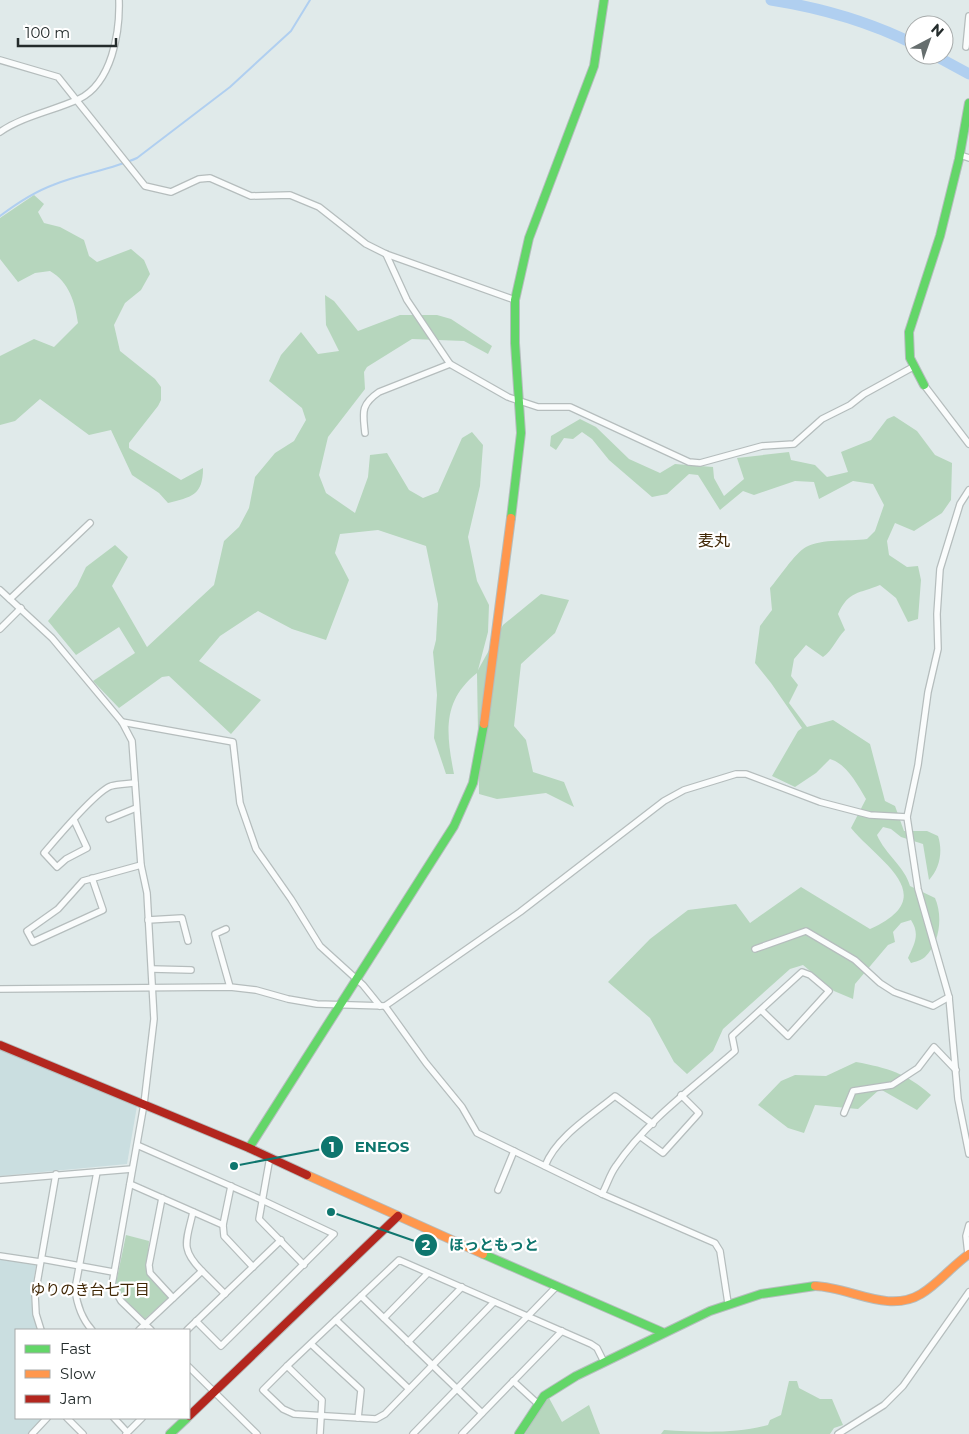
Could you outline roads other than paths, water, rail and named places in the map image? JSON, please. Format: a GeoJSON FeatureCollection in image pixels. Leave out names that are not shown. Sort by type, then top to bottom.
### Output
{"type":"FeatureCollection","features":[{"type":"Feature","properties":{"kind":"street"},"geometry":{"type":"LineString","coordinates":[[0,132],[31,117],[76,100],[90,90],[107,65],[119,30],[119,0]]}},
{"type":"Feature","properties":{"kind":"street"},"geometry":{"type":"LineString","coordinates":[[250,1148],[339,1004],[454,826],[473,783],[478,764],[506,564],[521,433],[515,343],[516,300],[529,238],[594,66],[604,0]]}},
{"type":"Feature","properties":{"kind":"street"},"geometry":{"type":"LineString","coordinates":[[966,47],[969,16]]}},
{"type":"Feature","properties":{"kind":"street"},"geometry":{"type":"LineString","coordinates":[[0,60],[22,68],[53,74],[145,186],[171,192],[199,179],[210,178],[251,196],[290,195],[319,207],[366,244],[386,254],[516,300]]}},
{"type":"Feature","properties":{"kind":"street"},"geometry":{"type":"LineString","coordinates":[[969,103],[960,155],[940,236],[909,332],[908,345],[914,367],[924,385],[969,444]]}},
{"type":"Feature","properties":{"kind":"street"},"geometry":{"type":"LineString","coordinates":[[960,155],[969,158]]}},
{"type":"Feature","properties":{"kind":"street"},"geometry":{"type":"LineString","coordinates":[[386,254],[407,300],[450,364],[479,382],[520,401],[538,407],[570,407],[690,462],[700,463],[762,446],[794,444],[822,419],[850,405],[871,390],[897,378],[914,367]]}},
{"type":"Feature","properties":{"kind":"street"},"geometry":{"type":"LineString","coordinates":[[365,434],[364,405],[369,398],[379,392],[450,364]]}},
{"type":"Feature","properties":{"kind":"street"},"geometry":{"type":"LineString","coordinates":[[969,490],[960,504],[940,569],[937,614],[938,648],[928,692],[918,765],[907,817],[918,889],[949,997],[958,1099],[969,1154]]}},
{"type":"Feature","properties":{"kind":"street"},"geometry":{"type":"LineString","coordinates":[[10,599],[90,524]]}},
{"type":"Feature","properties":{"kind":"street"},"geometry":{"type":"LineString","coordinates":[[0,590],[52,638],[122,722],[132,741],[141,865],[148,893],[153,988],[152,1054],[112,1285],[116,1294],[150,1329]]}},
{"type":"Feature","properties":{"kind":"street"},"geometry":{"type":"LineString","coordinates":[[0,628],[21,608]]}},
{"type":"Feature","properties":{"kind":"street"},"geometry":{"type":"LineString","coordinates":[[122,722],[147,725],[232,742],[240,804],[256,849],[291,899],[320,946],[383,1006],[462,1107],[477,1133],[602,1194],[715,1243],[720,1251],[728,1303]]}},
{"type":"Feature","properties":{"kind":"street"},"geometry":{"type":"LineString","coordinates":[[0,989],[230,988],[256,990],[288,999],[317,1004],[383,1006],[520,912],[648,813],[684,790],[736,774],[746,774],[820,802],[870,815],[907,817]]}},
{"type":"Feature","properties":{"kind":"street"},"geometry":{"type":"LineString","coordinates":[[74,820],[87,848],[66,858],[57,867],[44,853],[74,820],[110,786],[135,783]]}},
{"type":"Feature","properties":{"kind":"street"},"geometry":{"type":"LineString","coordinates":[[109,819],[136,808]]}},
{"type":"Feature","properties":{"kind":"street"},"geometry":{"type":"LineString","coordinates":[[92,878],[103,910],[33,942],[28,931],[58,908],[83,881],[92,878],[141,865]]}},
{"type":"Feature","properties":{"kind":"street"},"geometry":{"type":"LineString","coordinates":[[148,920],[182,918],[188,941]]}},
{"type":"Feature","properties":{"kind":"street"},"geometry":{"type":"LineString","coordinates":[[226,929],[215,934],[230,988]]}},
{"type":"Feature","properties":{"kind":"street"},"geometry":{"type":"LineString","coordinates":[[756,949],[806,931],[855,960],[880,983],[894,992],[932,1006],[949,997]]}},
{"type":"Feature","properties":{"kind":"street"},"geometry":{"type":"LineString","coordinates":[[152,969],[191,970]]}},
{"type":"Feature","properties":{"kind":"street"},"geometry":{"type":"LineString","coordinates":[[602,1194],[616,1166],[641,1137],[681,1096],[735,1051],[732,1036],[802,972],[810,975],[829,991],[788,1036],[761,1010]]}},
{"type":"Feature","properties":{"kind":"street"},"geometry":{"type":"LineString","coordinates":[[0,1045],[250,1148],[398,1216],[662,1332]]}},
{"type":"Feature","properties":{"kind":"street"},"geometry":{"type":"LineString","coordinates":[[844,1113],[853,1091],[892,1085],[918,1068],[934,1047],[956,1070]]}},
{"type":"Feature","properties":{"kind":"street"},"geometry":{"type":"LineString","coordinates":[[545,1166],[549,1157],[568,1136],[615,1096],[653,1124]]}},
{"type":"Feature","properties":{"kind":"street"},"geometry":{"type":"LineString","coordinates":[[641,1137],[663,1153],[700,1113],[681,1096]]}},
{"type":"Feature","properties":{"kind":"street"},"geometry":{"type":"LineString","coordinates":[[137,1145],[334,1234],[221,1346],[196,1321]]}},
{"type":"Feature","properties":{"kind":"street"},"geometry":{"type":"LineString","coordinates":[[498,1190],[514,1151]]}},
{"type":"Feature","properties":{"kind":"street"},"geometry":{"type":"LineString","coordinates":[[270,1158],[259,1219],[304,1265]]}},
{"type":"Feature","properties":{"kind":"street"},"geometry":{"type":"LineString","coordinates":[[0,1180],[132,1169]]}},
{"type":"Feature","properties":{"kind":"street"},"geometry":{"type":"LineString","coordinates":[[91,1329],[84,1322],[77,1304],[75,1289],[96,1172]]}},
{"type":"Feature","properties":{"kind":"street"},"geometry":{"type":"LineString","coordinates":[[41,1329],[36,1314],[35,1295],[56,1174]]}},
{"type":"Feature","properties":{"kind":"street"},"geometry":{"type":"LineString","coordinates":[[130,1184],[223,1225]]}},
{"type":"Feature","properties":{"kind":"street"},"geometry":{"type":"LineString","coordinates":[[231,1186],[223,1225],[226,1240],[253,1267]]}},
{"type":"Feature","properties":{"kind":"street"},"geometry":{"type":"LineString","coordinates":[[162,1198],[149,1265],[150,1273],[173,1298]]}},
{"type":"Feature","properties":{"kind":"street"},"geometry":{"type":"LineString","coordinates":[[193,1212],[185,1248],[192,1261],[225,1294]]}},
{"type":"Feature","properties":{"kind":"street"},"geometry":{"type":"LineString","coordinates":[[190,1415],[398,1216]]}},
{"type":"Feature","properties":{"kind":"street"},"geometry":{"type":"LineString","coordinates":[[519,1434],[537,1403],[554,1389],[662,1332],[728,1303],[770,1291],[817,1286],[890,1301],[906,1301],[921,1292],[968,1254],[966,1236],[969,1225]]}},
{"type":"Feature","properties":{"kind":"street"},"geometry":{"type":"LineString","coordinates":[[188,1329],[281,1240]]}},
{"type":"Feature","properties":{"kind":"street"},"geometry":{"type":"LineString","coordinates":[[0,1256],[41,1260],[113,1272]]}},
{"type":"Feature","properties":{"kind":"street"},"geometry":{"type":"LineString","coordinates":[[494,1302],[383,1416],[376,1419],[286,1411],[263,1390],[399,1260],[591,1344],[596,1348],[604,1362]]}},
{"type":"Feature","properties":{"kind":"street"},"geometry":{"type":"LineString","coordinates":[[140,1329],[202,1272]]}},
{"type":"Feature","properties":{"kind":"street"},"geometry":{"type":"LineString","coordinates":[[384,1318],[428,1273]]}},
{"type":"Feature","properties":{"kind":"street"},"geometry":{"type":"LineString","coordinates":[[413,1434],[557,1286]]}},
{"type":"Feature","properties":{"kind":"street"},"geometry":{"type":"LineString","coordinates":[[408,1342],[462,1288]]}},
{"type":"Feature","properties":{"kind":"street"},"geometry":{"type":"LineString","coordinates":[[838,1434],[884,1405],[903,1386],[969,1292]]}},
{"type":"Feature","properties":{"kind":"street"},"geometry":{"type":"LineString","coordinates":[[361,1296],[482,1413]]}},
{"type":"Feature","properties":{"kind":"street"},"geometry":{"type":"LineString","coordinates":[[336,1320],[409,1389]]}},
{"type":"Feature","properties":{"kind":"street"},"geometry":{"type":"LineString","coordinates":[[462,1434],[562,1331]]}},
{"type":"Feature","properties":{"kind":"street"},"geometry":{"type":"LineString","coordinates":[[311,1344],[361,1390],[358,1418]]}},
{"type":"Feature","properties":{"kind":"street"},"geometry":{"type":"LineString","coordinates":[[288,1366],[322,1400],[320,1434]]}},
{"type":"Feature","properties":{"kind":"street"},"geometry":{"type":"LineString","coordinates":[[190,1368],[257,1434]]}},
{"type":"Feature","properties":{"kind":"street"},"geometry":{"type":"LineString","coordinates":[[513,1381],[537,1403]]}},
{"type":"Feature","properties":{"kind":"street"},"geometry":{"type":"LineString","coordinates":[[32,1434],[46,1419]]}},
{"type":"Feature","properties":{"kind":"street"},"geometry":{"type":"LineString","coordinates":[[68,1419],[83,1434]]}},
{"type":"Feature","properties":{"kind":"street"},"geometry":{"type":"LineString","coordinates":[[115,1419],[126,1433],[141,1419]]}},
{"type":"Feature","properties":{"kind":"street"},"geometry":{"type":"LineString","coordinates":[[170,1434],[186,1419]]}},
{"type":"Feature","properties":{"kind":"waterway"},"geometry":{"type":"LineString","coordinates":[[0,216],[25,199],[46,188],[137,158],[230,87],[291,31],[310,0]]}},
{"type":"Feature","properties":{"kind":"waterway"},"geometry":{"type":"LineString","coordinates":[[771,0],[844,16],[904,39]]}},
{"type":"Feature","properties":{"kind":"waterway"},"geometry":{"type":"LineString","coordinates":[[952,65],[969,74]]}},
{"type":"Feature","properties":{"kind":"place","name":"ENEOS"},"geometry":{"type":"Point","coordinates":[234,1166]}},
{"type":"Feature","properties":{"kind":"place","name":"ほっともっと"},"geometry":{"type":"Point","coordinates":[331,1212]}},
{"type":"Feature","properties":{"kind":"district","name":"麦丸"},"geometry":{"type":"Point","coordinates":[714,540]}},
{"type":"Feature","properties":{"kind":"district","name":"ゆりのき台七丁目"},"geometry":{"type":"Point","coordinates":[90,1289]}}]}
